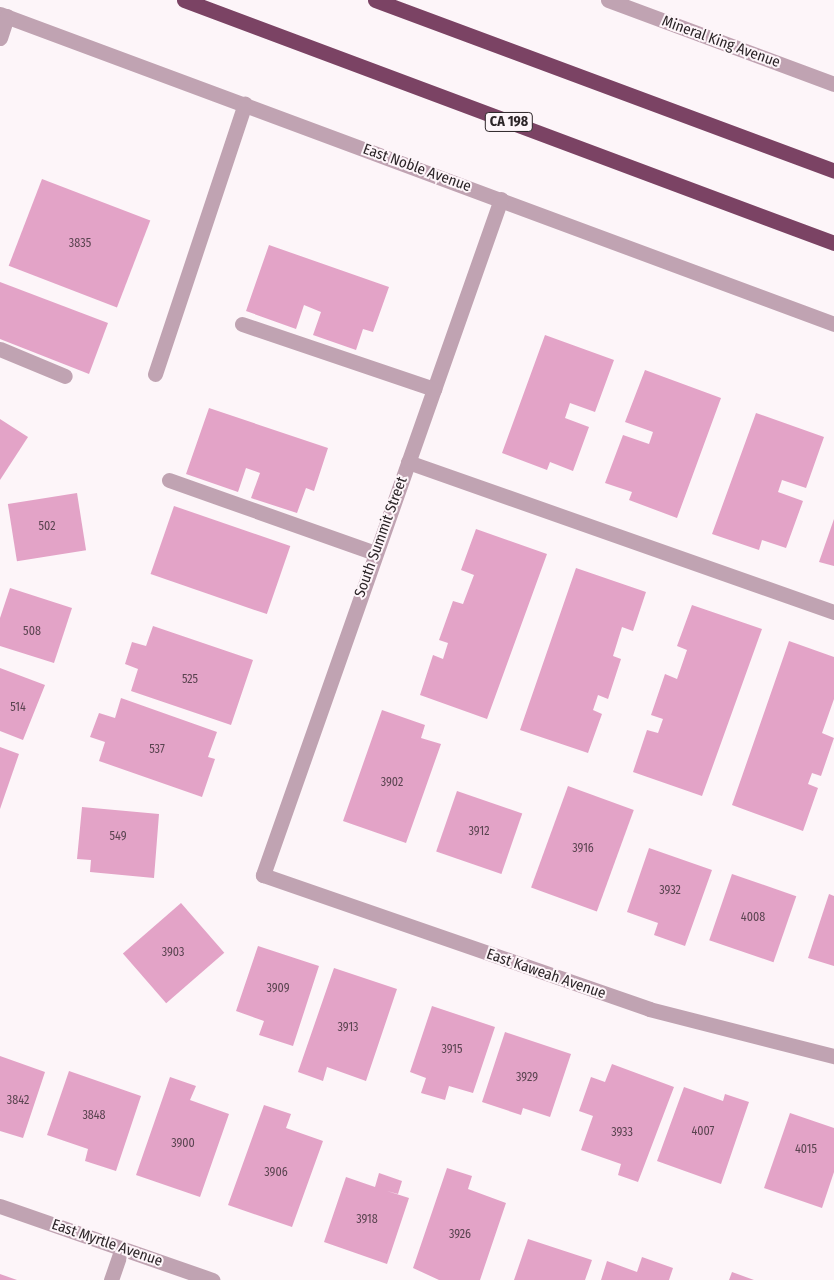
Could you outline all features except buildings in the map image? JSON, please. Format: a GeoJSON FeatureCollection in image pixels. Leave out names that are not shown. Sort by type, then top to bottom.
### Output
{"type":"FeatureCollection","features":[{"type":"Feature","properties":{"kind":"highway","name":"CA 198"},"geometry":{"type":"LineString","coordinates":[[184,0],[834,243]]}},
{"type":"Feature","properties":{"kind":"highway"},"geometry":{"type":"LineString","coordinates":[[375,0],[834,171]]}},
{"type":"Feature","properties":{"kind":"street","name":"Mineral King Avenue"},"geometry":{"type":"LineString","coordinates":[[608,0],[834,84]]}},
{"type":"Feature","properties":{"kind":"street"},"geometry":{"type":"LineString","coordinates":[[0,38],[4,15]]}},
{"type":"Feature","properties":{"kind":"street","name":"East Noble Avenue"},"geometry":{"type":"LineString","coordinates":[[4,15],[834,324]]}},
{"type":"Feature","properties":{"kind":"street"},"geometry":{"type":"LineString","coordinates":[[155,374],[245,104]]}},
{"type":"Feature","properties":{"kind":"street","name":"South Summit Street"},"geometry":{"type":"LineString","coordinates":[[264,875],[501,199]]}},
{"type":"Feature","properties":{"kind":"street"},"geometry":{"type":"LineString","coordinates":[[242,324],[434,389]]}},
{"type":"Feature","properties":{"kind":"street"},"geometry":{"type":"LineString","coordinates":[[0,349],[65,376]]}},
{"type":"Feature","properties":{"kind":"street"},"geometry":{"type":"LineString","coordinates":[[408,462],[834,612]]}},
{"type":"Feature","properties":{"kind":"street"},"geometry":{"type":"LineString","coordinates":[[169,480],[375,554]]}},
{"type":"Feature","properties":{"kind":"street","name":"East Kaweah Avenue"},"geometry":{"type":"LineString","coordinates":[[264,875],[649,1010],[834,1056]]}},
{"type":"Feature","properties":{"kind":"street","name":"East Myrtle Avenue"},"geometry":{"type":"LineString","coordinates":[[0,1206],[213,1280]]}},
{"type":"Feature","properties":{"kind":"street"},"geometry":{"type":"LineString","coordinates":[[111,1280],[122,1248]]}}]}
